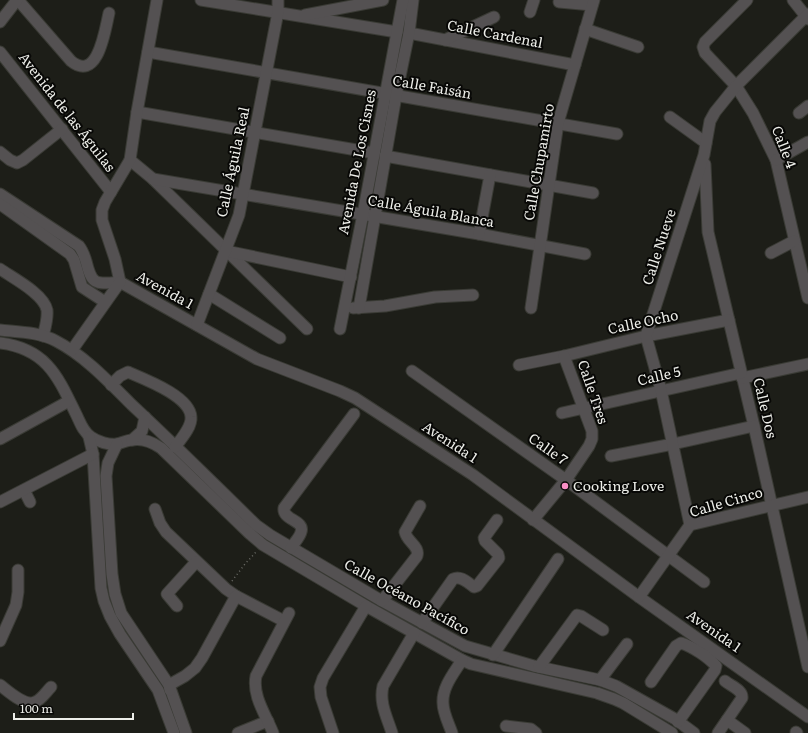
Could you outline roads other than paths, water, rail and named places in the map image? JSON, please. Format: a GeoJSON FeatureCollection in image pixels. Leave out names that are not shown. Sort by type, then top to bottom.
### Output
{"type":"FeatureCollection","features":[{"type":"Feature","properties":{"kind":"street"},"geometry":{"type":"LineString","coordinates":[[0,22],[18,0],[71,61],[77,66],[84,67],[93,63],[97,56],[109,13]]}},
{"type":"Feature","properties":{"kind":"street"},"geometry":{"type":"LineString","coordinates":[[0,204],[24,216],[74,250],[84,253],[91,278],[93,280],[99,283],[120,282],[115,259],[102,220],[102,210],[130,160],[157,0]]}},
{"type":"Feature","properties":{"kind":"street"},"geometry":{"type":"LineString","coordinates":[[201,0],[397,32]]}},
{"type":"Feature","properties":{"kind":"street","name":"Calle Águila Real"},"geometry":{"type":"LineString","coordinates":[[197,325],[239,215],[278,12],[278,0]]}},
{"type":"Feature","properties":{"kind":"street"},"geometry":{"type":"LineString","coordinates":[[297,16],[383,0]]}},
{"type":"Feature","properties":{"kind":"street","name":"Avenida De Los Cisnes"},"geometry":{"type":"LineString","coordinates":[[359,308],[385,156],[397,32],[403,0]]}},
{"type":"Feature","properties":{"kind":"street","name":"Avenida De Los Cisnes"},"geometry":{"type":"LineString","coordinates":[[340,329],[374,153],[409,33],[413,0]]}},
{"type":"Feature","properties":{"kind":"street"},"geometry":{"type":"LineString","coordinates":[[530,12],[534,0]]}},
{"type":"Feature","properties":{"kind":"street","name":"Calle 4"},"geometry":{"type":"LineString","coordinates":[[747,0],[705,42],[703,47],[705,53],[736,86],[753,113],[776,160],[808,298]]}},
{"type":"Feature","properties":{"kind":"street"},"geometry":{"type":"LineString","coordinates":[[793,0],[807,16]]}},
{"type":"Feature","properties":{"kind":"street"},"geometry":{"type":"LineString","coordinates":[[559,2],[593,3]]}},
{"type":"Feature","properties":{"kind":"street","name":"Calle Chupamirto"},"geometry":{"type":"LineString","coordinates":[[531,308],[558,123],[593,3]]}},
{"type":"Feature","properties":{"kind":"street","name":"Calle Nueve"},"geometry":{"type":"LineString","coordinates":[[646,336],[704,155],[710,121],[715,112],[736,86],[807,16]]}},
{"type":"Feature","properties":{"kind":"street"},"geometry":{"type":"LineString","coordinates":[[445,40],[494,17]]}},
{"type":"Feature","properties":{"kind":"street"},"geometry":{"type":"LineString","coordinates":[[585,29],[638,47]]}},
{"type":"Feature","properties":{"kind":"street","name":"Calle Cardenal"},"geometry":{"type":"LineString","coordinates":[[409,33],[575,65]]}},
{"type":"Feature","properties":{"kind":"street","name":"Avenida de las Águilas"},"geometry":{"type":"LineString","coordinates":[[0,52],[111,192]]}},
{"type":"Feature","properties":{"kind":"street","name":"Calle Faisán"},"geometry":{"type":"LineString","coordinates":[[148,52],[616,134]]}},
{"type":"Feature","properties":{"kind":"street"},"geometry":{"type":"LineString","coordinates":[[137,112],[374,153]]}},
{"type":"Feature","properties":{"kind":"street"},"geometry":{"type":"LineString","coordinates":[[670,117],[706,143]]}},
{"type":"Feature","properties":{"kind":"street"},"geometry":{"type":"LineString","coordinates":[[0,152],[10,160],[17,163],[23,160],[62,129]]}},
{"type":"Feature","properties":{"kind":"street"},"geometry":{"type":"LineString","coordinates":[[776,160],[808,142]]}},
{"type":"Feature","properties":{"kind":"street","name":"Calle Dos"},"geometry":{"type":"LineString","coordinates":[[704,155],[708,232],[754,426],[808,667]]}},
{"type":"Feature","properties":{"kind":"street"},"geometry":{"type":"LineString","coordinates":[[385,156],[593,193]]}},
{"type":"Feature","properties":{"kind":"street"},"geometry":{"type":"LineString","coordinates":[[130,160],[153,179],[307,329]]}},
{"type":"Feature","properties":{"kind":"street"},"geometry":{"type":"LineString","coordinates":[[479,234],[490,175]]}},
{"type":"Feature","properties":{"kind":"street","name":"Calle Águila Blanca"},"geometry":{"type":"LineString","coordinates":[[153,179],[479,234],[585,254]]}},
{"type":"Feature","properties":{"kind":"street"},"geometry":{"type":"LineString","coordinates":[[0,194],[24,216]]}},
{"type":"Feature","properties":{"kind":"street"},"geometry":{"type":"LineString","coordinates":[[771,253],[794,241]]}},
{"type":"Feature","properties":{"kind":"street"},"geometry":{"type":"LineString","coordinates":[[74,250],[74,260],[80,283],[86,290],[105,302]]}},
{"type":"Feature","properties":{"kind":"street"},"geometry":{"type":"LineString","coordinates":[[226,251],[351,277]]}},
{"type":"Feature","properties":{"kind":"street"},"geometry":{"type":"LineString","coordinates":[[0,269],[38,295],[44,302],[47,311],[44,336]]}},
{"type":"Feature","properties":{"kind":"street","name":"Avenida 1"},"geometry":{"type":"LineString","coordinates":[[72,350],[120,282],[257,359],[355,398],[473,475],[639,597],[808,716]]}},
{"type":"Feature","properties":{"kind":"street"},"geometry":{"type":"LineString","coordinates":[[92,294],[99,283]]}},
{"type":"Feature","properties":{"kind":"street"},"geometry":{"type":"LineString","coordinates":[[209,294],[280,338]]}},
{"type":"Feature","properties":{"kind":"street"},"geometry":{"type":"LineString","coordinates":[[344,309],[385,306],[435,298],[473,295]]}},
{"type":"Feature","properties":{"kind":"street","name":"Calle Ocho"},"geometry":{"type":"LineString","coordinates":[[519,364],[564,356],[646,336],[729,320]]}},
{"type":"Feature","properties":{"kind":"street","name":"Calle Océano Pacífico"},"geometry":{"type":"LineString","coordinates":[[0,330],[33,333],[44,336],[55,340],[72,350],[112,385],[256,525],[291,548],[382,601],[465,646],[539,667],[600,680],[628,692],[694,733]]}},
{"type":"Feature","properties":{"kind":"street"},"geometry":{"type":"LineString","coordinates":[[646,336],[674,444],[690,525]]}},
{"type":"Feature","properties":{"kind":"street"},"geometry":{"type":"LineString","coordinates":[[0,343],[31,353],[44,361],[51,368],[70,401],[83,430],[90,437],[93,454],[101,588],[104,601],[120,634],[158,690],[173,731]]}},
{"type":"Feature","properties":{"kind":"street","name":"Calle Tres"},"geometry":{"type":"LineString","coordinates":[[564,356],[592,431],[592,439],[589,446],[566,480]]}},
{"type":"Feature","properties":{"kind":"street"},"geometry":{"type":"LineString","coordinates":[[742,375],[808,364]]}},
{"type":"Feature","properties":{"kind":"street","name":"Calle 7"},"geometry":{"type":"LineString","coordinates":[[412,371],[566,480],[704,582]]}},
{"type":"Feature","properties":{"kind":"street"},"geometry":{"type":"LineString","coordinates":[[112,385],[120,376],[128,372],[154,383],[180,399],[188,408],[191,417],[189,426],[176,447]]}},
{"type":"Feature","properties":{"kind":"street","name":"Calle 5"},"geometry":{"type":"LineString","coordinates":[[562,413],[661,390],[742,375]]}},
{"type":"Feature","properties":{"kind":"street"},"geometry":{"type":"LineString","coordinates":[[1,434],[70,401]]}},
{"type":"Feature","properties":{"kind":"street"},"geometry":{"type":"LineString","coordinates":[[291,548],[301,532],[301,527],[300,524],[286,515],[284,508],[354,414]]}},
{"type":"Feature","properties":{"kind":"street"},"geometry":{"type":"LineString","coordinates":[[132,440],[142,431],[145,417]]}},
{"type":"Feature","properties":{"kind":"street"},"geometry":{"type":"LineString","coordinates":[[611,456],[754,426]]}},
{"type":"Feature","properties":{"kind":"street","name":"Calle Océano Pacífico"},"geometry":{"type":"LineString","coordinates":[[90,437],[107,443],[117,444],[132,440],[152,442],[161,448],[263,545],[366,606],[462,660],[471,664],[597,693],[623,703],[672,733]]}},
{"type":"Feature","properties":{"kind":"street"},"geometry":{"type":"LineString","coordinates":[[117,444],[108,463],[106,476],[114,594],[121,613],[127,623],[169,685],[186,733]]}},
{"type":"Feature","properties":{"kind":"street"},"geometry":{"type":"LineString","coordinates":[[0,502],[93,454]]}},
{"type":"Feature","properties":{"kind":"street"},"geometry":{"type":"LineString","coordinates":[[533,520],[566,480]]}},
{"type":"Feature","properties":{"kind":"street"},"geometry":{"type":"LineString","coordinates":[[24,490],[30,502]]}},
{"type":"Feature","properties":{"kind":"street","name":"Calle Cinco"},"geometry":{"type":"LineString","coordinates":[[639,597],[690,525],[808,497]]}},
{"type":"Feature","properties":{"kind":"street"},"geometry":{"type":"LineString","coordinates":[[382,601],[418,556],[417,548],[407,539],[405,532],[420,506]]}},
{"type":"Feature","properties":{"kind":"street"},"geometry":{"type":"LineString","coordinates":[[155,509],[160,523],[166,532],[226,589],[236,596],[286,617],[256,676],[254,683],[255,691],[273,733]]}},
{"type":"Feature","properties":{"kind":"street"},"geometry":{"type":"LineString","coordinates":[[422,623],[454,579],[460,578],[474,587],[477,586],[499,558],[498,554],[485,541],[484,538],[497,520]]}},
{"type":"Feature","properties":{"kind":"street"},"geometry":{"type":"LineString","coordinates":[[493,655],[558,559]]}},
{"type":"Feature","properties":{"kind":"street"},"geometry":{"type":"LineString","coordinates":[[306,570],[312,560]]}},
{"type":"Feature","properties":{"kind":"street"},"geometry":{"type":"LineString","coordinates":[[177,606],[168,594],[196,562]]}},
{"type":"Feature","properties":{"kind":"street"},"geometry":{"type":"LineString","coordinates":[[0,641],[16,605],[18,592],[18,570]]}},
{"type":"Feature","properties":{"kind":"street"},"geometry":{"type":"LineString","coordinates":[[169,685],[185,676],[202,658],[236,596]]}},
{"type":"Feature","properties":{"kind":"street"},"geometry":{"type":"LineString","coordinates":[[334,733],[321,697],[320,687],[323,678],[366,606]]}},
{"type":"Feature","properties":{"kind":"street"},"geometry":{"type":"LineString","coordinates":[[539,667],[577,615],[603,630]]}},
{"type":"Feature","properties":{"kind":"street"},"geometry":{"type":"LineString","coordinates":[[392,733],[382,705],[382,686],[414,633]]}},
{"type":"Feature","properties":{"kind":"street"},"geometry":{"type":"LineString","coordinates":[[651,682],[676,646],[681,643],[687,645],[716,666],[715,670],[678,722]]}},
{"type":"Feature","properties":{"kind":"street"},"geometry":{"type":"LineString","coordinates":[[600,680],[627,644]]}},
{"type":"Feature","properties":{"kind":"street"},"geometry":{"type":"LineString","coordinates":[[452,733],[442,703],[443,693],[462,660]]}},
{"type":"Feature","properties":{"kind":"street"},"geometry":{"type":"LineString","coordinates":[[718,733],[728,720],[743,695],[741,692],[724,682]]}},
{"type":"Feature","properties":{"kind":"street"},"geometry":{"type":"LineString","coordinates":[[0,685],[24,702],[30,704],[36,702],[51,687]]}},
{"type":"Feature","properties":{"kind":"street"},"geometry":{"type":"LineString","coordinates":[[169,685],[173,709],[173,731]]}},
{"type":"Feature","properties":{"kind":"street"},"geometry":{"type":"LineString","coordinates":[[623,703],[628,692]]}},
{"type":"Feature","properties":{"kind":"street"},"geometry":{"type":"LineString","coordinates":[[728,720],[745,733]]}},
{"type":"Feature","properties":{"kind":"street"},"geometry":{"type":"LineString","coordinates":[[238,733],[268,721]]}},
{"type":"Feature","properties":{"kind":"street"},"geometry":{"type":"LineString","coordinates":[[506,726],[531,729],[536,733]]}},
{"type":"Feature","properties":{"kind":"place","name":"Cooking Love"},"geometry":{"type":"Point","coordinates":[565,486]}}]}
